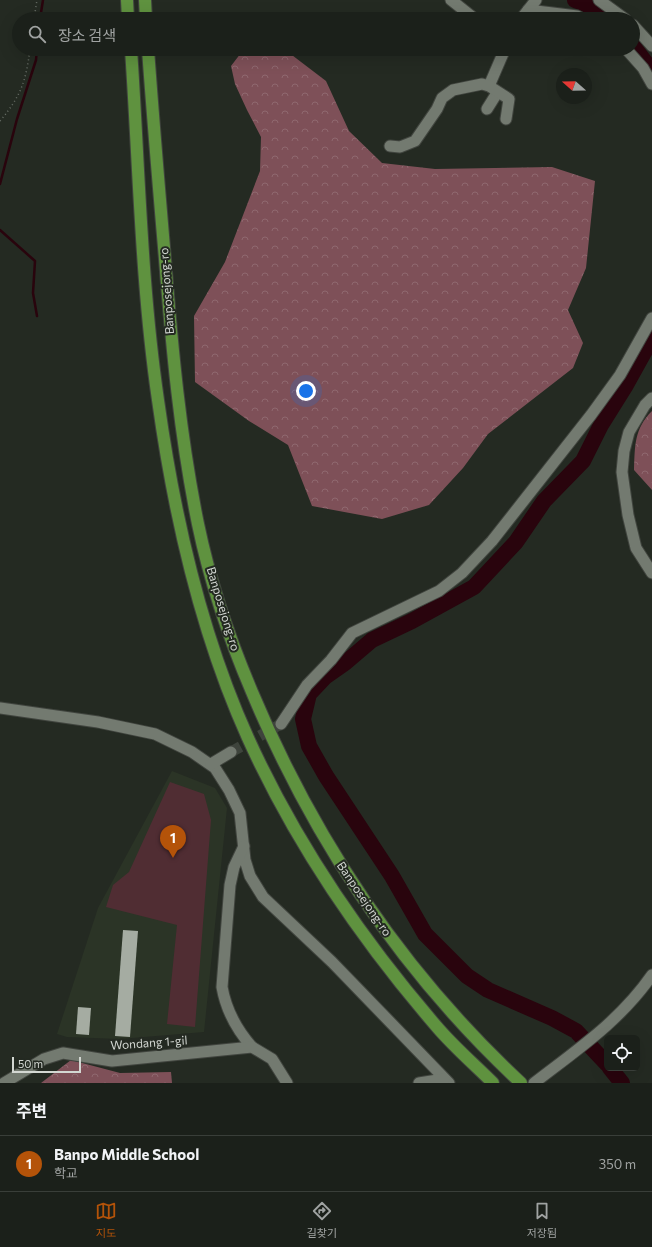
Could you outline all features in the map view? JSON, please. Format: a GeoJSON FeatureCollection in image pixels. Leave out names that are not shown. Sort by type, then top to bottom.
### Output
{"type":"FeatureCollection","features":[{"type":"Feature","properties":{"kind":"highway"},"geometry":{"type":"LineString","coordinates":[[127,0],[128,12]]}},
{"type":"Feature","properties":{"kind":"highway"},"geometry":{"type":"LineString","coordinates":[[145,0],[146,12]]}},
{"type":"Feature","properties":{"kind":"highway","name":"Banposejong-ro"},"geometry":{"type":"LineString","coordinates":[[130,56],[145,267],[157,396],[180,531],[219,664],[248,738],[283,807],[322,875],[368,942],[439,1029],[493,1083]]}},
{"type":"Feature","properties":{"kind":"highway","name":"Banposejong-ro"},"geometry":{"type":"LineString","coordinates":[[149,56],[170,339],[177,402],[198,527],[217,598],[238,660],[269,733],[302,798],[339,864],[395,944],[457,1020],[521,1083]]}},
{"type":"Feature","properties":{"kind":"street"},"geometry":{"type":"LineString","coordinates":[[451,0],[466,12]]}},
{"type":"Feature","properties":{"kind":"street"},"geometry":{"type":"LineString","coordinates":[[599,0],[615,12]]}},
{"type":"Feature","properties":{"kind":"street"},"geometry":{"type":"LineString","coordinates":[[532,4],[562,12]]}},
{"type":"Feature","properties":{"kind":"street"},"geometry":{"type":"LineString","coordinates":[[640,33],[652,46]]}},
{"type":"Feature","properties":{"kind":"street"},"geometry":{"type":"LineString","coordinates":[[487,109],[503,56]]}},
{"type":"Feature","properties":{"kind":"street"},"geometry":{"type":"LineString","coordinates":[[632,56],[643,68],[652,84]]}},
{"type":"Feature","properties":{"kind":"street"},"geometry":{"type":"LineString","coordinates":[[390,146],[400,147],[415,141],[437,109],[442,98],[452,90],[482,84],[493,89],[509,99],[506,119]]}},
{"type":"Feature","properties":{"kind":"street"},"geometry":{"type":"LineString","coordinates":[[281,724],[307,685],[352,633],[439,591],[462,573],[492,541],[591,415],[620,375],[652,318]]}},
{"type":"Feature","properties":{"kind":"street"},"geometry":{"type":"LineString","coordinates":[[652,398],[645,405],[629,432],[624,450],[622,472],[628,515],[636,548],[652,573]]}},
{"type":"Feature","properties":{"kind":"street"},"geometry":{"type":"LineString","coordinates":[[0,708],[98,722],[155,734],[192,752],[211,764],[230,790],[240,813],[245,860],[250,876],[263,897],[332,962],[447,1081]]}},
{"type":"Feature","properties":{"kind":"street"},"geometry":{"type":"LineString","coordinates":[[211,764],[231,752]]}},
{"type":"Feature","properties":{"kind":"street"},"geometry":{"type":"LineString","coordinates":[[244,845],[234,867],[230,885],[222,988],[224,1001],[240,1033],[252,1047],[272,1059],[287,1083]]}},
{"type":"Feature","properties":{"kind":"street"},"geometry":{"type":"LineString","coordinates":[[534,1083],[591,1040],[625,1010],[652,975]]}},
{"type":"Feature","properties":{"kind":"street","name":"Wondang 1-gil"},"geometry":{"type":"LineString","coordinates":[[4,1083],[44,1060],[63,1053],[112,1061],[252,1047]]}},
{"type":"Feature","properties":{"kind":"street"},"geometry":{"type":"LineString","coordinates":[[419,1083],[447,1081]]}},
{"type":"Feature","properties":{"kind":"path"},"geometry":{"type":"LineString","coordinates":[[35,12],[37,0]]}},
{"type":"Feature","properties":{"kind":"path"},"geometry":{"type":"LineString","coordinates":[[0,121],[15,103],[23,86],[29,56]]}},
{"type":"Feature","properties":{"kind":"shaded area"},"geometry":{"type":"Polygon","coordinates":[[[172,771],[215,788],[227,808],[204,1032],[120,1039],[67,1037],[57,1034],[98,908],[172,771]]]}},
{"type":"Feature","properties":{"kind":"shaded area"},"geometry":{"type":"Polygon","coordinates":[[[170,782],[204,794],[211,820],[195,1027],[167,1024],[177,925],[106,907],[113,885],[129,872],[170,782]]]}},
{"type":"Feature","properties":{"kind":"green space"},"geometry":{"type":"Polygon","coordinates":[[[239,56],[293,56],[326,81],[349,131],[382,163],[435,169],[552,167],[595,181],[586,268],[568,310],[583,343],[573,368],[488,434],[463,468],[429,505],[382,519],[312,506],[288,445],[249,421],[195,382],[194,316],[225,262],[260,171],[261,137],[235,84],[231,66],[239,56]]]}},
{"type":"Feature","properties":{"kind":"green space"},"geometry":{"type":"Polygon","coordinates":[[[652,411],[652,490],[634,470],[635,446],[639,431],[642,424],[652,411]]]}},
{"type":"Feature","properties":{"kind":"green space"},"geometry":{"type":"Polygon","coordinates":[[[71,1060],[120,1073],[171,1072],[172,1083],[41,1083],[71,1060]]]}},
{"type":"Feature","properties":{"kind":"building"},"geometry":{"type":"Polygon","coordinates":[[[123,930],[138,931],[130,1037],[115,1036],[123,930]]]}},
{"type":"Feature","properties":{"kind":"building"},"geometry":{"type":"Polygon","coordinates":[[[78,1007],[91,1008],[89,1035],[76,1034],[78,1007]]]}},
{"type":"Feature","properties":{"kind":"waterway"},"geometry":{"type":"LineString","coordinates":[[41,12],[43,0]]}},
{"type":"Feature","properties":{"kind":"waterway"},"geometry":{"type":"LineString","coordinates":[[575,0],[586,4],[597,12]]}},
{"type":"Feature","properties":{"kind":"waterway"},"geometry":{"type":"LineString","coordinates":[[640,55],[652,71]]}},
{"type":"Feature","properties":{"kind":"waterway"},"geometry":{"type":"LineString","coordinates":[[0,184],[17,119],[36,56]]}},
{"type":"Feature","properties":{"kind":"waterway"},"geometry":{"type":"LineString","coordinates":[[0,230],[35,261],[33,293],[37,316]]}},
{"type":"Feature","properties":{"kind":"waterway"},"geometry":{"type":"LineString","coordinates":[[604,1061],[576,1031],[552,1018],[488,990],[467,976],[425,934],[392,876],[326,776],[309,746],[303,719],[309,694],[325,677],[345,663],[372,640],[412,621],[474,587],[516,542],[544,501],[583,461],[601,425],[626,385],[652,338]]}},
{"type":"Feature","properties":{"kind":"waterway"},"geometry":{"type":"LineString","coordinates":[[612,1071],[622,1083]]}},
{"type":"Feature","properties":{"kind":"tunnel"},"geometry":{"type":"LineString","coordinates":[[231,752],[281,724]]}},
{"type":"Feature","properties":{"kind":"place","name":"Banpo Middle School"},"geometry":{"type":"Point","coordinates":[173,858]}}]}
